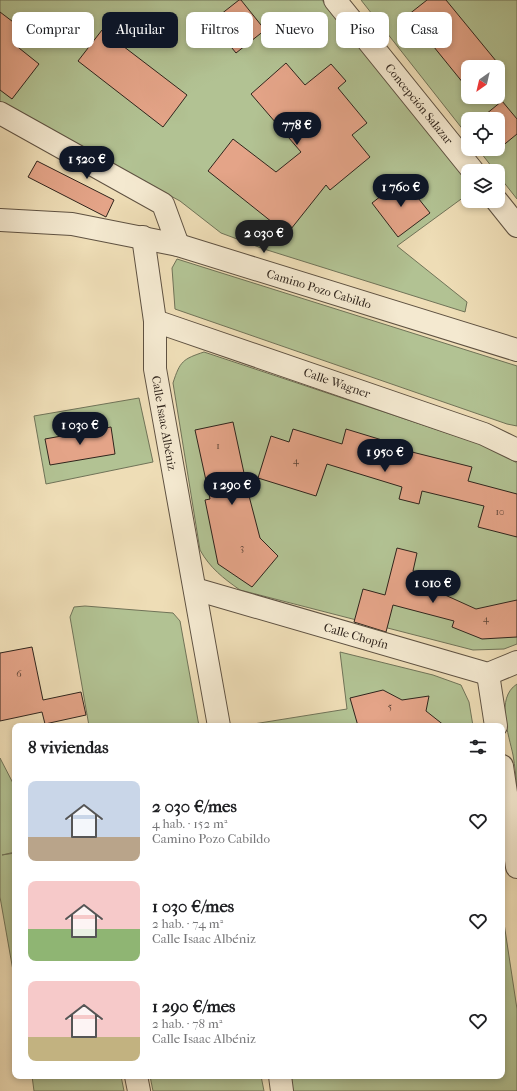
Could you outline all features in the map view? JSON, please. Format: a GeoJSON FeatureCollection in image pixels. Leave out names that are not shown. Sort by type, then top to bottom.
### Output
{"type":"FeatureCollection","features":[{"type":"Feature","properties":{"kind":"street","name":"Concepción Salazar"},"geometry":{"type":"LineString","coordinates":[[335,0],[466,164]]}},
{"type":"Feature","properties":{"kind":"street"},"geometry":{"type":"LineString","coordinates":[[0,113],[163,204],[178,245]]}},
{"type":"Feature","properties":{"kind":"street"},"geometry":{"type":"LineString","coordinates":[[503,208],[517,226]]}},
{"type":"Feature","properties":{"kind":"street","name":"Camino Pozo Cabildo"},"geometry":{"type":"LineString","coordinates":[[0,220],[72,224],[178,245],[517,350]]}},
{"type":"Feature","properties":{"kind":"street","name":"Calle Isaac Albéniz"},"geometry":{"type":"LineString","coordinates":[[143,238],[155,321],[155,369],[218,723]]}},
{"type":"Feature","properties":{"kind":"street","name":"Calle Wagner"},"geometry":{"type":"LineString","coordinates":[[155,321],[484,434],[517,450]]}},
{"type":"Feature","properties":{"kind":"street","name":"Calle Chopín"},"geometry":{"type":"LineString","coordinates":[[195,590],[488,674]]}},
{"type":"Feature","properties":{"kind":"street"},"geometry":{"type":"LineString","coordinates":[[496,723],[488,674],[517,662]]}},
{"type":"Feature","properties":{"kind":"street"},"geometry":{"type":"LineString","coordinates":[[505,786],[517,866]]}},
{"type":"Feature","properties":{"kind":"street"},"geometry":{"type":"LineString","coordinates":[[137,1079],[139,1091]]}},
{"type":"Feature","properties":{"kind":"street"},"geometry":{"type":"LineString","coordinates":[[280,1079],[282,1091]]}},
{"type":"Feature","properties":{"kind":"green space"},"geometry":{"type":"Polygon","coordinates":[[[0,0],[322,0],[336,17],[336,48],[361,48],[461,173],[461,199],[397,246],[467,302],[465,312],[264,249],[221,233],[180,201],[0,103],[0,0]]]}},
{"type":"Feature","properties":{"kind":"green space"},"geometry":{"type":"Polygon","coordinates":[[[361,0],[517,0],[517,199],[505,184],[505,164],[490,164],[483,156],[505,156],[505,112],[461,112],[461,127],[399,48],[452,48],[452,12],[397,12],[397,46],[389,36],[389,12],[370,12],[361,0]]]}},
{"type":"Feature","properties":{"kind":"green space"},"geometry":{"type":"Polygon","coordinates":[[[177,259],[517,366],[517,426],[507,424],[175,309],[172,268],[177,259]]]}},
{"type":"Feature","properties":{"kind":"green space"},"geometry":{"type":"Polygon","coordinates":[[[204,352],[489,447],[517,463],[517,644],[504,649],[473,650],[240,590],[217,572],[200,550],[173,383],[180,365],[183,362],[204,352]]]}},
{"type":"Feature","properties":{"kind":"green space"},"geometry":{"type":"Polygon","coordinates":[[[139,398],[153,462],[46,484],[34,416],[139,398]]]}},
{"type":"Feature","properties":{"kind":"green space"},"geometry":{"type":"Polygon","coordinates":[[[85,606],[173,613],[180,621],[198,723],[88,723],[70,617],[74,607],[85,606]]]}},
{"type":"Feature","properties":{"kind":"green space"},"geometry":{"type":"Polygon","coordinates":[[[340,652],[433,675],[461,685],[469,702],[472,723],[260,723],[347,709],[340,652]]]}},
{"type":"Feature","properties":{"kind":"green space"},"geometry":{"type":"Polygon","coordinates":[[[517,684],[517,789],[514,759],[505,717],[505,707],[510,690],[517,684]]]}},
{"type":"Feature","properties":{"kind":"green space"},"geometry":{"type":"Polygon","coordinates":[[[0,758],[12,781],[12,853],[2,855],[12,853],[12,965],[0,897],[0,758]]]}},
{"type":"Feature","properties":{"kind":"green space"},"geometry":{"type":"Polygon","coordinates":[[[505,930],[517,1009],[517,1091],[293,1091],[291,1079],[505,1079],[505,930]]]}},
{"type":"Feature","properties":{"kind":"green space"},"geometry":{"type":"Polygon","coordinates":[[[32,1079],[122,1079],[124,1091],[34,1091],[32,1079]]]}},
{"type":"Feature","properties":{"kind":"green space"},"geometry":{"type":"Polygon","coordinates":[[[151,1079],[262,1079],[264,1091],[153,1091],[151,1079]]]}},
{"type":"Feature","properties":{"kind":"building"},"geometry":{"type":"Polygon","coordinates":[[[241,0],[251,12],[224,12],[241,0]]]}},
{"type":"Feature","properties":{"kind":"building"},"geometry":{"type":"Polygon","coordinates":[[[427,0],[446,0],[495,60],[461,60],[461,80],[435,48],[452,48],[452,12],[412,12],[427,0]]]}},
{"type":"Feature","properties":{"kind":"building"},"geometry":{"type":"Polygon","coordinates":[[[0,12],[12,21],[12,48],[19,48],[39,64],[12,99],[0,90],[0,12]]]}},
{"type":"Feature","properties":{"kind":"building"},"geometry":{"type":"Polygon","coordinates":[[[253,15],[261,25],[261,33],[253,40],[253,15]]]}},
{"type":"Feature","properties":{"kind":"building"},"geometry":{"type":"Polygon","coordinates":[[[102,30],[102,48],[126,48],[187,95],[163,127],[78,61],[88,48],[94,48],[94,40],[102,30]]]}},
{"type":"Feature","properties":{"kind":"building"},"geometry":{"type":"Polygon","coordinates":[[[232,48],[242,48],[236,53],[232,48]]]}},
{"type":"Feature","properties":{"kind":"building"},"geometry":{"type":"Polygon","coordinates":[[[286,63],[305,85],[331,64],[346,81],[338,88],[367,123],[352,135],[370,157],[330,190],[326,185],[287,234],[208,171],[233,139],[276,172],[301,152],[251,94],[286,63]]]}},
{"type":"Feature","properties":{"kind":"building"},"geometry":{"type":"Polygon","coordinates":[[[498,104],[504,104],[517,119],[517,134],[505,144],[505,112],[489,112],[498,104]]]}},
{"type":"Feature","properties":{"kind":"building"},"geometry":{"type":"Polygon","coordinates":[[[37,161],[114,200],[106,217],[28,177],[37,161]]]}},
{"type":"Feature","properties":{"kind":"building"},"geometry":{"type":"Polygon","coordinates":[[[403,179],[430,213],[398,237],[372,203],[403,179]]]}},
{"type":"Feature","properties":{"kind":"building"},"geometry":{"type":"Polygon","coordinates":[[[233,422],[243,473],[260,538],[278,556],[252,587],[218,564],[205,500],[210,499],[195,430],[233,422]]]}},
{"type":"Feature","properties":{"kind":"building"},"geometry":{"type":"Polygon","coordinates":[[[111,427],[115,454],[50,465],[45,439],[111,427]]]}},
{"type":"Feature","properties":{"kind":"building"},"geometry":{"type":"Polygon","coordinates":[[[293,429],[342,444],[346,429],[405,447],[404,450],[472,467],[468,481],[517,494],[517,537],[478,527],[484,506],[422,491],[419,504],[399,499],[402,487],[327,464],[316,496],[258,478],[271,436],[289,442],[293,429]]]}},
{"type":"Feature","properties":{"kind":"building"},"geometry":{"type":"Polygon","coordinates":[[[397,548],[417,553],[413,571],[437,577],[434,590],[476,609],[517,600],[517,637],[482,639],[452,627],[454,621],[393,605],[386,632],[354,622],[363,589],[385,595],[397,548]]]}},
{"type":"Feature","properties":{"kind":"building"},"geometry":{"type":"Polygon","coordinates":[[[32,647],[43,700],[81,692],[86,715],[45,723],[42,712],[0,721],[0,653],[32,647]]]}},
{"type":"Feature","properties":{"kind":"building"},"geometry":{"type":"Polygon","coordinates":[[[383,690],[402,700],[429,696],[426,711],[441,723],[357,723],[350,698],[383,690]]]}}]}
